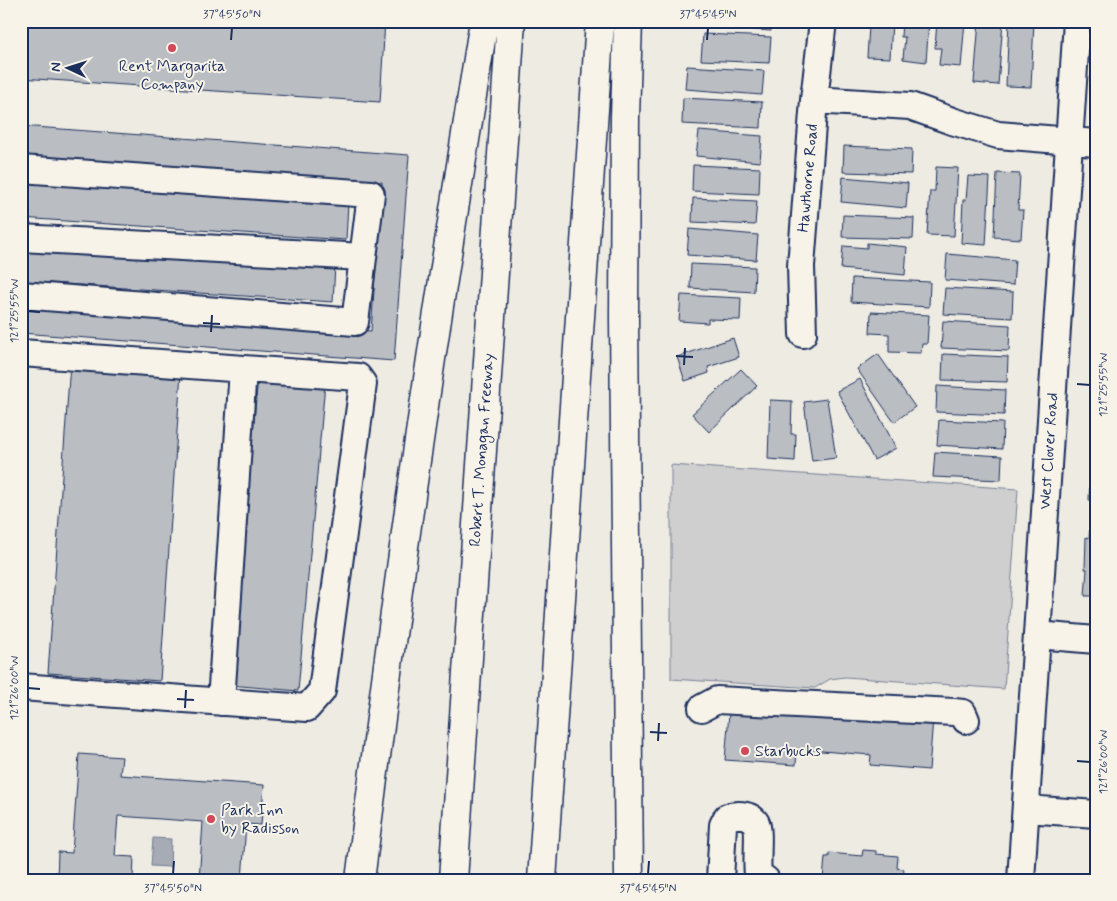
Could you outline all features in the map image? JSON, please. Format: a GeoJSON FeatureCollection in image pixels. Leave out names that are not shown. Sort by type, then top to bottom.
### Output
{"type":"FeatureCollection","features":[{"type":"Feature","properties":{"kind":"highway"},"geometry":{"type":"LineString","coordinates":[[360,880],[422,413],[484,21]]}},
{"type":"Feature","properties":{"kind":"highway","name":"Robert T. Monagan Freeway"},"geometry":{"type":"LineString","coordinates":[[452,880],[511,21]]}},
{"type":"Feature","properties":{"kind":"highway"},"geometry":{"type":"LineString","coordinates":[[542,880],[600,21]]}},
{"type":"Feature","properties":{"kind":"highway"},"geometry":{"type":"LineString","coordinates":[[628,21],[625,117],[624,318],[629,880]]}},
{"type":"Feature","properties":{"kind":"street","name":"Hawthorne Road"},"geometry":{"type":"LineString","coordinates":[[804,334],[801,266],[822,21]]}},
{"type":"Feature","properties":{"kind":"street","name":"West Clover Road"},"geometry":{"type":"LineString","coordinates":[[1021,880],[1077,21]]}},
{"type":"Feature","properties":{"kind":"street"},"geometry":{"type":"LineString","coordinates":[[814,100],[910,106],[952,122],[998,135],[1096,143]]}},
{"type":"Feature","properties":{"kind":"street"},"geometry":{"type":"LineString","coordinates":[[21,169],[372,194],[355,322],[21,295]]}},
{"type":"Feature","properties":{"kind":"street"},"geometry":{"type":"LineString","coordinates":[[21,238],[363,257]]}},
{"type":"Feature","properties":{"kind":"street"},"geometry":{"type":"LineString","coordinates":[[21,353],[358,377],[363,384],[322,691],[307,708],[21,687]]}},
{"type":"Feature","properties":{"kind":"street"},"geometry":{"type":"LineString","coordinates":[[221,702],[243,369]]}},
{"type":"Feature","properties":{"kind":"street"},"geometry":{"type":"LineString","coordinates":[[1037,635],[1096,640]]}},
{"type":"Feature","properties":{"kind":"street"},"geometry":{"type":"LineString","coordinates":[[702,708],[717,700],[954,712],[963,714],[966,720]]}},
{"type":"Feature","properties":{"kind":"street"},"geometry":{"type":"LineString","coordinates":[[1026,809],[1096,814]]}},
{"type":"Feature","properties":{"kind":"street"},"geometry":{"type":"LineString","coordinates":[[720,880],[723,825],[727,817],[734,815],[749,816],[756,823],[758,874],[766,880]]}},
{"type":"Feature","properties":{"kind":"shaded area"},"geometry":{"type":"Polygon","coordinates":[[[671,465],[1018,489],[1004,689],[845,677],[830,679],[815,688],[671,679],[671,465]]]}},
{"type":"Feature","properties":{"kind":"shaded area"},"geometry":{"type":"Polygon","coordinates":[[[153,838],[171,839],[170,867],[151,866],[153,838]]]}},
{"type":"Feature","properties":{"kind":"building"},"geometry":{"type":"Polygon","coordinates":[[[21,21],[385,21],[380,102],[21,78],[21,21]]]}},
{"type":"Feature","properties":{"kind":"building"},"geometry":{"type":"Polygon","coordinates":[[[707,21],[771,21],[771,31],[706,26],[707,21]]]}},
{"type":"Feature","properties":{"kind":"building"},"geometry":{"type":"Polygon","coordinates":[[[865,21],[892,21],[890,58],[867,57],[869,26],[864,26],[865,21]]]}},
{"type":"Feature","properties":{"kind":"building"},"geometry":{"type":"Polygon","coordinates":[[[902,21],[929,21],[926,62],[903,59],[905,37],[901,37],[902,21]]]}},
{"type":"Feature","properties":{"kind":"building"},"geometry":{"type":"Polygon","coordinates":[[[937,21],[965,21],[961,67],[939,65],[941,48],[935,48],[937,21]]]}},
{"type":"Feature","properties":{"kind":"building"},"geometry":{"type":"Polygon","coordinates":[[[979,21],[1003,21],[998,85],[974,83],[979,21]]]}},
{"type":"Feature","properties":{"kind":"building"},"geometry":{"type":"Polygon","coordinates":[[[1009,21],[1034,21],[1031,87],[1006,86],[1009,21]]]}},
{"type":"Feature","properties":{"kind":"building"},"geometry":{"type":"Polygon","coordinates":[[[703,34],[771,37],[769,63],[701,60],[703,34]]]}},
{"type":"Feature","properties":{"kind":"building"},"geometry":{"type":"Polygon","coordinates":[[[687,66],[764,71],[762,95],[685,89],[687,66]]]}},
{"type":"Feature","properties":{"kind":"building"},"geometry":{"type":"Polygon","coordinates":[[[683,98],[762,102],[761,128],[682,124],[683,98]]]}},
{"type":"Feature","properties":{"kind":"building"},"geometry":{"type":"Polygon","coordinates":[[[21,126],[409,155],[394,361],[21,333],[21,305],[371,331],[382,182],[21,155],[21,126]]]}},
{"type":"Feature","properties":{"kind":"building"},"geometry":{"type":"Polygon","coordinates":[[[699,131],[762,136],[760,162],[696,156],[699,131]]]}},
{"type":"Feature","properties":{"kind":"building"},"geometry":{"type":"Polygon","coordinates":[[[844,146],[912,149],[911,174],[843,172],[844,146]]]}},
{"type":"Feature","properties":{"kind":"building"},"geometry":{"type":"Polygon","coordinates":[[[693,165],[760,168],[759,194],[692,191],[693,165]]]}},
{"type":"Feature","properties":{"kind":"building"},"geometry":{"type":"Polygon","coordinates":[[[936,167],[958,168],[954,236],[927,235],[930,191],[935,191],[936,167]]]}},
{"type":"Feature","properties":{"kind":"building"},"geometry":{"type":"Polygon","coordinates":[[[997,173],[1020,174],[1018,210],[1023,210],[1021,239],[994,237],[997,173]]]}},
{"type":"Feature","properties":{"kind":"building"},"geometry":{"type":"Polygon","coordinates":[[[968,176],[990,177],[986,245],[961,243],[963,200],[966,200],[968,176]]]}},
{"type":"Feature","properties":{"kind":"building"},"geometry":{"type":"Polygon","coordinates":[[[843,177],[908,183],[906,208],[841,202],[843,177]]]}},
{"type":"Feature","properties":{"kind":"building"},"geometry":{"type":"Polygon","coordinates":[[[21,181],[348,203],[346,240],[21,218],[21,181]]]}},
{"type":"Feature","properties":{"kind":"building"},"geometry":{"type":"Polygon","coordinates":[[[693,198],[757,201],[755,225],[692,222],[693,198]]]}},
{"type":"Feature","properties":{"kind":"building"},"geometry":{"type":"Polygon","coordinates":[[[843,215],[914,218],[913,239],[842,237],[843,215]]]}},
{"type":"Feature","properties":{"kind":"building"},"geometry":{"type":"Polygon","coordinates":[[[689,229],[758,235],[756,260],[687,255],[689,229]]]}},
{"type":"Feature","properties":{"kind":"building"},"geometry":{"type":"Polygon","coordinates":[[[21,243],[335,265],[333,302],[21,281],[21,243]]]}},
{"type":"Feature","properties":{"kind":"building"},"geometry":{"type":"Polygon","coordinates":[[[867,243],[907,247],[905,275],[841,269],[843,246],[867,248],[867,243]]]}},
{"type":"Feature","properties":{"kind":"building"},"geometry":{"type":"Polygon","coordinates":[[[947,254],[1015,260],[1013,285],[945,280],[947,254]]]}},
{"type":"Feature","properties":{"kind":"building"},"geometry":{"type":"Polygon","coordinates":[[[691,264],[755,267],[754,292],[690,288],[691,264]]]}},
{"type":"Feature","properties":{"kind":"building"},"geometry":{"type":"Polygon","coordinates":[[[852,278],[930,282],[929,307],[851,302],[852,278]]]}},
{"type":"Feature","properties":{"kind":"building"},"geometry":{"type":"Polygon","coordinates":[[[945,288],[1013,292],[1012,318],[943,314],[945,288]]]}},
{"type":"Feature","properties":{"kind":"building"},"geometry":{"type":"Polygon","coordinates":[[[681,295],[741,298],[740,320],[708,319],[708,323],[679,321],[681,295]]]}},
{"type":"Feature","properties":{"kind":"building"},"geometry":{"type":"Polygon","coordinates":[[[871,312],[929,315],[927,344],[922,344],[921,353],[889,352],[889,334],[870,333],[871,312]]]}},
{"type":"Feature","properties":{"kind":"building"},"geometry":{"type":"Polygon","coordinates":[[[943,321],[1010,325],[1009,351],[941,348],[943,321]]]}},
{"type":"Feature","properties":{"kind":"building"},"geometry":{"type":"Polygon","coordinates":[[[733,338],[739,357],[708,367],[709,373],[685,381],[677,357],[733,338]]]}},
{"type":"Feature","properties":{"kind":"building"},"geometry":{"type":"Polygon","coordinates":[[[878,354],[915,407],[894,422],[857,369],[878,354]]]}},
{"type":"Feature","properties":{"kind":"building"},"geometry":{"type":"Polygon","coordinates":[[[943,354],[1008,357],[1007,382],[942,380],[943,354]]]}},
{"type":"Feature","properties":{"kind":"building"},"geometry":{"type":"Polygon","coordinates":[[[70,364],[181,372],[160,681],[48,673],[70,364]]]}},
{"type":"Feature","properties":{"kind":"building"},"geometry":{"type":"Polygon","coordinates":[[[741,369],[757,386],[709,432],[692,414],[741,369]]]}},
{"type":"Feature","properties":{"kind":"building"},"geometry":{"type":"Polygon","coordinates":[[[258,377],[325,383],[298,691],[230,685],[258,377]]]}},
{"type":"Feature","properties":{"kind":"building"},"geometry":{"type":"Polygon","coordinates":[[[860,379],[896,448],[874,460],[837,391],[860,379]]]}},
{"type":"Feature","properties":{"kind":"building"},"geometry":{"type":"Polygon","coordinates":[[[937,386],[1005,390],[1004,415],[936,412],[937,386]]]}},
{"type":"Feature","properties":{"kind":"building"},"geometry":{"type":"Polygon","coordinates":[[[827,399],[836,458],[812,461],[804,402],[827,399]]]}},
{"type":"Feature","properties":{"kind":"building"},"geometry":{"type":"Polygon","coordinates":[[[770,400],[792,401],[791,434],[796,434],[795,461],[768,459],[770,400]]]}},
{"type":"Feature","properties":{"kind":"building"},"geometry":{"type":"Polygon","coordinates":[[[939,420],[1003,423],[1002,449],[937,445],[939,420]]]}},
{"type":"Feature","properties":{"kind":"building"},"geometry":{"type":"Polygon","coordinates":[[[935,452],[1002,456],[1001,480],[933,477],[935,452]]]}},
{"type":"Feature","properties":{"kind":"building"},"geometry":{"type":"Polygon","coordinates":[[[1091,454],[1096,454],[1096,500],[1089,500],[1091,454]]]}},
{"type":"Feature","properties":{"kind":"building"},"geometry":{"type":"Polygon","coordinates":[[[1091,511],[1096,511],[1096,596],[1085,596],[1087,569],[1085,569],[1086,537],[1089,538],[1091,511]]]}},
{"type":"Feature","properties":{"kind":"building"},"geometry":{"type":"Polygon","coordinates":[[[730,702],[933,718],[929,770],[870,765],[871,755],[797,749],[796,765],[725,760],[730,702]]]}},
{"type":"Feature","properties":{"kind":"building","name":"Park Inn by Radisson"},"geometry":{"type":"Polygon","coordinates":[[[79,754],[122,757],[120,775],[264,785],[261,825],[246,824],[242,880],[199,880],[203,822],[118,816],[115,856],[134,857],[133,880],[57,880],[58,852],[72,853],[79,754]]]}},
{"type":"Feature","properties":{"kind":"building"},"geometry":{"type":"Polygon","coordinates":[[[863,850],[876,851],[876,854],[898,856],[897,868],[904,869],[903,880],[823,880],[825,857],[829,857],[829,853],[862,856],[863,850]]]}},
{"type":"Feature","properties":{"kind":"place","name":"Rent Margarita Company"},"geometry":{"type":"Point","coordinates":[172,48]}},
{"type":"Feature","properties":{"kind":"place","name":"Starbucks"},"geometry":{"type":"Point","coordinates":[745,751]}},
{"type":"Feature","properties":{"kind":"place","name":"Park Inn by Radisson"},"geometry":{"type":"Point","coordinates":[211,819]}}]}
